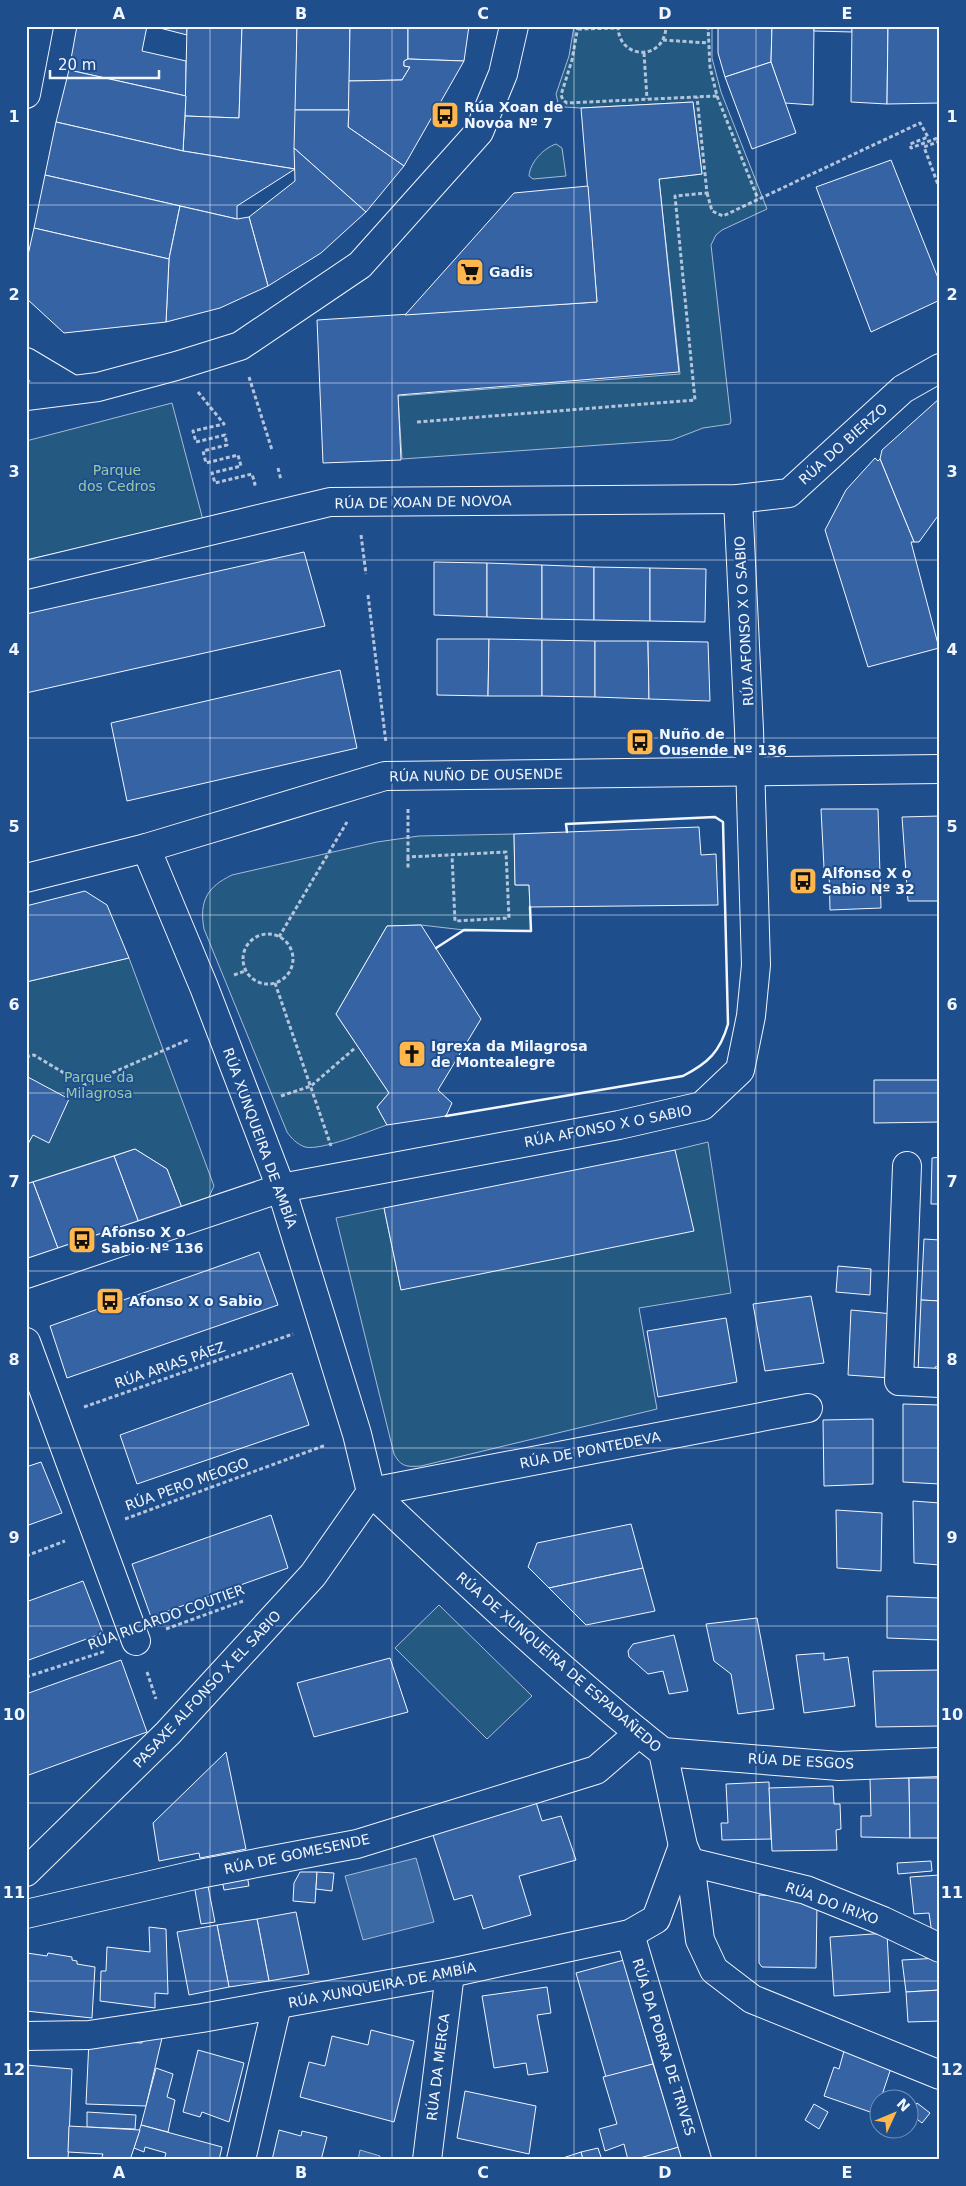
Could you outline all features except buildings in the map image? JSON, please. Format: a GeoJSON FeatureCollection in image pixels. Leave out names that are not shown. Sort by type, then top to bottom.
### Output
{"type":"FeatureCollection","features":[{"type":"Feature","properties":{"kind":"street"},"geometry":{"type":"LineString","coordinates":[[26,94],[39,26]]}},
{"type":"Feature","properties":{"kind":"street"},"geometry":{"type":"LineString","coordinates":[[26,396],[116,382],[240,346],[360,264],[479,132],[503,74],[514,26]]}},
{"type":"Feature","properties":{"kind":"street"},"geometry":{"type":"LineString","coordinates":[[26,362],[73,390]]}},
{"type":"Feature","properties":{"kind":"street","name":"RÚA DO BIERZO"},"geometry":{"type":"LineString","coordinates":[[738,500],[789,493],[904,389],[940,368]]}},
{"type":"Feature","properties":{"kind":"street","name":"RÚA DE XOAN DE NOVOA"},"geometry":{"type":"LineString","coordinates":[[26,575],[330,502],[738,500]]}},
{"type":"Feature","properties":{"kind":"street","name":"RÚA AFONSO X O SABIO"},"geometry":{"type":"LineString","coordinates":[[26,1274],[281,1188],[619,1125],[702,1106],[740,1070],[751,1016],[756,966],[749,720],[738,500]]}},
{"type":"Feature","properties":{"kind":"street","name":"RÚA NUÑO DE OUSENDE"},"geometry":{"type":"LineString","coordinates":[[26,878],[146,848],[390,777],[940,769]]}},
{"type":"Feature","properties":{"kind":"street","name":"RÚA XUNQUEIRA DE AMBÍA"},"geometry":{"type":"LineString","coordinates":[[146,848],[219,1027],[281,1188],[357,1434],[371,1492]]}},
{"type":"Feature","properties":{"kind":"street"},"geometry":{"type":"LineString","coordinates":[[907,1166],[899,1381],[940,1383]]}},
{"type":"Feature","properties":{"kind":"street"},"geometry":{"type":"LineString","coordinates":[[26,1342],[136,1641]]}},
{"type":"Feature","properties":{"kind":"street","name":"RÚA DE PONTEDEVA"},"geometry":{"type":"LineString","coordinates":[[371,1492],[808,1408]]}},
{"type":"Feature","properties":{"kind":"street","name":"PASAXE ALFONSO X EL SABIO"},"geometry":{"type":"LineString","coordinates":[[26,1872],[168,1732],[313,1575],[371,1492]]}},
{"type":"Feature","properties":{"kind":"street","name":"RÚA DE XUNQUEIRA DE ESPADAÑEDO"},"geometry":{"type":"LineString","coordinates":[[371,1492],[613,1713],[663,1752],[687,1854],[700,1940],[714,1970],[752,1999],[940,2075]]}},
{"type":"Feature","properties":{"kind":"street","name":"RÚA DE GOMESENDE"},"geometry":{"type":"LineString","coordinates":[[26,1914],[200,1874],[357,1844],[596,1770],[639,1733]]}},
{"type":"Feature","properties":{"kind":"street","name":"RÚA DE ESGOS"},"geometry":{"type":"LineString","coordinates":[[663,1752],[838,1766],[940,1762]]}},
{"type":"Feature","properties":{"kind":"street","name":"RÚA XUNQUEIRA DE AMBÍA"},"geometry":{"type":"LineString","coordinates":[[26,2036],[89,2035],[276,2005],[450,1974],[630,1934],[656,1919],[687,1854]]}},
{"type":"Feature","properties":{"kind":"street","name":"RÚA DO IRIXO"},"geometry":{"type":"LineString","coordinates":[[687,1854],[806,1890],[883,1921],[940,1948]]}},
{"type":"Feature","properties":{"kind":"street","name":"RÚA DA POBRA DE TRIVES"},"geometry":{"type":"LineString","coordinates":[[630,1934],[697,2160]]}},
{"type":"Feature","properties":{"kind":"street","name":"RÚA DA MERCA"},"geometry":{"type":"LineString","coordinates":[[427,2160],[450,1974]]}},
{"type":"Feature","properties":{"kind":"street"},"geometry":{"type":"LineString","coordinates":[[241,2160],[276,2005]]}},
{"type":"Feature","properties":{"kind":"path"},"geometry":{"type":"LineString","coordinates":[[666,26],[663,40],[652,51],[644,53],[628,49],[619,36],[618,27],[578,28],[572,60],[561,95],[563,100],[567,103],[717,96]]}},
{"type":"Feature","properties":{"kind":"path"},"geometry":{"type":"LineString","coordinates":[[708,26],[710,66],[717,96],[758,199]]}},
{"type":"Feature","properties":{"kind":"path"},"geometry":{"type":"LineString","coordinates":[[663,40],[708,43]]}},
{"type":"Feature","properties":{"kind":"path"},"geometry":{"type":"LineString","coordinates":[[644,53],[648,99]]}},
{"type":"Feature","properties":{"kind":"path"},"geometry":{"type":"LineString","coordinates":[[697,97],[707,193],[712,211],[723,216],[920,123],[928,137],[910,144],[911,148],[940,139]]}},
{"type":"Feature","properties":{"kind":"path"},"geometry":{"type":"LineString","coordinates":[[940,139],[924,147],[940,190]]}},
{"type":"Feature","properties":{"kind":"path"},"geometry":{"type":"LineString","coordinates":[[417,422],[695,400],[675,196],[707,193]]}},
{"type":"Feature","properties":{"kind":"path"},"geometry":{"type":"LineString","coordinates":[[240,346],[272,450]]}},
{"type":"Feature","properties":{"kind":"path"},"geometry":{"type":"LineString","coordinates":[[224,424],[193,431],[196,442],[225,435],[227,446],[203,451],[206,463],[238,455],[241,466],[212,473],[215,483],[252,474],[255,484],[246,486]]}},
{"type":"Feature","properties":{"kind":"path"},"geometry":{"type":"LineString","coordinates":[[357,502],[366,574]]}},
{"type":"Feature","properties":{"kind":"path"},"geometry":{"type":"LineString","coordinates":[[368,594],[390,777],[408,857],[408,870]]}},
{"type":"Feature","properties":{"kind":"path"},"geometry":{"type":"LineString","coordinates":[[278,937],[390,777]]}},
{"type":"Feature","properties":{"kind":"path"},"geometry":{"type":"LineString","coordinates":[[408,857],[506,852],[508,918],[455,921],[452,855]]}},
{"type":"Feature","properties":{"kind":"path"},"geometry":{"type":"LineString","coordinates":[[269,934],[284,940],[290,947],[293,963],[285,978],[275,983],[262,984],[254,981],[248,975],[242,961],[247,944],[253,939],[269,934]]}},
{"type":"Feature","properties":{"kind":"path"},"geometry":{"type":"LineString","coordinates":[[275,983],[342,1177]]}},
{"type":"Feature","properties":{"kind":"path"},"geometry":{"type":"LineString","coordinates":[[26,1057],[34,1054],[84,1085],[219,1027]]}},
{"type":"Feature","properties":{"kind":"path"},"geometry":{"type":"LineString","coordinates":[[250,1107],[311,1086],[356,1048]]}},
{"type":"Feature","properties":{"kind":"path","name":"RÚA ARIAS PÁEZ"},"geometry":{"type":"LineString","coordinates":[[53,1418],[322,1324]]}},
{"type":"Feature","properties":{"kind":"path","name":"RÚA PERO MEOGO"},"geometry":{"type":"LineString","coordinates":[[26,1556],[357,1434]]}},
{"type":"Feature","properties":{"kind":"path","name":"RÚA RICARDO COUTIER"},"geometry":{"type":"LineString","coordinates":[[26,1677],[136,1641],[247,1599]]}},
{"type":"Feature","properties":{"kind":"path"},"geometry":{"type":"LineString","coordinates":[[136,1641],[168,1732]]}},
{"type":"Feature","properties":{"kind":"green space"},"geometry":{"type":"Polygon","coordinates":[[[574,26],[712,26],[712,58],[721,92],[767,209],[722,230],[716,235],[711,245],[730,424],[703,428],[672,440],[402,459],[398,396],[680,374],[659,179],[702,174],[693,102],[581,108],[564,107],[558,103],[556,94],[569,56],[574,26]]]}},
{"type":"Feature","properties":{"kind":"green space"},"geometry":{"type":"Polygon","coordinates":[[[556,144],[562,148],[566,176],[533,179],[529,176],[535,161],[542,152],[556,144]]]}},
{"type":"Feature","properties":{"kind":"green space","name":"Parque dos Cedros"},"geometry":{"type":"Polygon","coordinates":[[[172,403],[203,520],[26,560],[26,441],[172,403]]]}},
{"type":"Feature","properties":{"kind":"green space"},"geometry":{"type":"Polygon","coordinates":[[[514,834],[515,885],[529,885],[531,931],[464,930],[421,925],[387,926],[336,1014],[389,1093],[377,1107],[387,1125],[322,1146],[305,1147],[297,1143],[287,1132],[204,929],[204,903],[211,890],[232,875],[377,842],[419,836],[514,834]]]}},
{"type":"Feature","properties":{"kind":"green space","name":"Parque da Milagrosa"},"geometry":{"type":"Polygon","coordinates":[[[129,958],[214,1186],[207,1201],[182,1208],[167,1169],[135,1149],[26,1184],[26,982],[129,958]]]}},
{"type":"Feature","properties":{"kind":"green space"},"geometry":{"type":"Polygon","coordinates":[[[708,1142],[731,1293],[639,1308],[657,1409],[421,1466],[402,1464],[394,1454],[336,1218],[384,1208],[401,1290],[675,1150],[708,1142]]]}},
{"type":"Feature","properties":{"kind":"green space"},"geometry":{"type":"Polygon","coordinates":[[[439,1605],[532,1696],[487,1739],[395,1648],[439,1605]]]}},
{"type":"Feature","properties":{"kind":"shaded area"},"geometry":{"type":"Polygon","coordinates":[[[416,1858],[434,1922],[363,1940],[345,1876],[416,1858]]]}},
{"type":"Feature","properties":{"kind":"shaded area"},"geometry":{"type":"Polygon","coordinates":[[[360,2150],[380,2156],[379,2160],[358,2160],[360,2150]]]}},
{"type":"Feature","properties":{"kind":"wall"},"geometry":{"type":"LineString","coordinates":[[446,1116],[683,1076],[712,1056],[725,1034],[728,1024],[723,822],[715,817],[566,824],[567,832]]}},
{"type":"Feature","properties":{"kind":"wall"},"geometry":{"type":"LineString","coordinates":[[436,948],[464,930],[531,931],[530,907]]}},
{"type":"Feature","properties":{"kind":"place","name":"Rúa Xoan de Novoa Nº 7"},"geometry":{"type":"Point","coordinates":[445,115]}},
{"type":"Feature","properties":{"kind":"place","name":"Gadis"},"geometry":{"type":"Point","coordinates":[470,272]}},
{"type":"Feature","properties":{"kind":"place","name":"Nuño de Ousende Nº 136"},"geometry":{"type":"Point","coordinates":[640,742]}},
{"type":"Feature","properties":{"kind":"place","name":"Alfonso X o Sabio Nº 32"},"geometry":{"type":"Point","coordinates":[803,881]}},
{"type":"Feature","properties":{"kind":"place","name":"Igrexa da Milagrosa de Montealegre"},"geometry":{"type":"Point","coordinates":[412,1054]}},
{"type":"Feature","properties":{"kind":"place","name":"Afonso X o Sabio Nº 136"},"geometry":{"type":"Point","coordinates":[82,1240]}},
{"type":"Feature","properties":{"kind":"place","name":"Afonso X o Sabio"},"geometry":{"type":"Point","coordinates":[110,1301]}}]}
